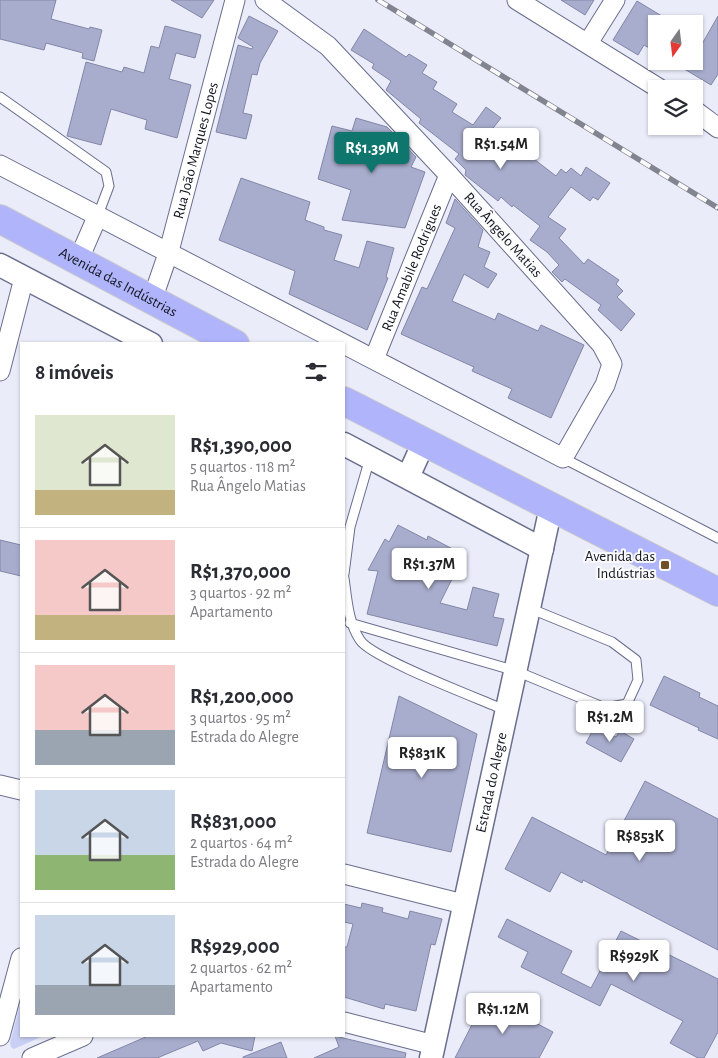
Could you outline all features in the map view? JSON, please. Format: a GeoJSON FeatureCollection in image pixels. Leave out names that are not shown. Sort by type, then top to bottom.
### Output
{"type":"FeatureCollection","features":[{"type":"Feature","properties":{"kind":"main road","name":"Avenida das Indústrias"},"geometry":{"type":"LineString","coordinates":[[0,219],[231,342]]}},
{"type":"Feature","properties":{"kind":"main road"},"geometry":{"type":"LineString","coordinates":[[345,402],[718,592]]}},
{"type":"Feature","properties":{"kind":"street","name":"Rua João Marques Lopes"},"geometry":{"type":"LineString","coordinates":[[152,300],[169,251],[235,0]]}},
{"type":"Feature","properties":{"kind":"street","name":"Rua Ângelo Matias"},"geometry":{"type":"LineString","coordinates":[[265,0],[328,46],[449,175],[602,345],[612,364],[606,385],[563,458]]}},
{"type":"Feature","properties":{"kind":"street"},"geometry":{"type":"LineString","coordinates":[[517,0],[648,81]]}},
{"type":"Feature","properties":{"kind":"street"},"geometry":{"type":"LineString","coordinates":[[588,43],[615,0]]}},
{"type":"Feature","properties":{"kind":"street"},"geometry":{"type":"LineString","coordinates":[[703,114],[716,120]]}},
{"type":"Feature","properties":{"kind":"street"},"geometry":{"type":"LineString","coordinates":[[0,165],[342,342]]}},
{"type":"Feature","properties":{"kind":"street","name":"Rua Amabile Rodrigues"},"geometry":{"type":"LineString","coordinates":[[374,359],[449,175]]}},
{"type":"Feature","properties":{"kind":"street"},"geometry":{"type":"LineString","coordinates":[[78,260],[98,215]]}},
{"type":"Feature","properties":{"kind":"street"},"geometry":{"type":"LineString","coordinates":[[0,265],[147,342]]}},
{"type":"Feature","properties":{"kind":"street"},"geometry":{"type":"LineString","coordinates":[[0,371],[24,278]]}},
{"type":"Feature","properties":{"kind":"street"},"geometry":{"type":"LineString","coordinates":[[345,344],[563,458]]}},
{"type":"Feature","properties":{"kind":"street"},"geometry":{"type":"LineString","coordinates":[[408,477],[424,442]]}},
{"type":"Feature","properties":{"kind":"street"},"geometry":{"type":"LineString","coordinates":[[345,444],[542,549]]}},
{"type":"Feature","properties":{"kind":"street","name":"Estrada do Alegre"},"geometry":{"type":"LineString","coordinates":[[432,1051],[463,904],[508,711],[551,507]]}},
{"type":"Feature","properties":{"kind":"street"},"geometry":{"type":"LineString","coordinates":[[0,785],[20,790]]}},
{"type":"Feature","properties":{"kind":"street"},"geometry":{"type":"LineString","coordinates":[[345,874],[463,904]]}},
{"type":"Feature","properties":{"kind":"street"},"geometry":{"type":"LineString","coordinates":[[0,1036],[20,962]]}},
{"type":"Feature","properties":{"kind":"street"},"geometry":{"type":"LineString","coordinates":[[345,1022],[432,1051]]}},
{"type":"Feature","properties":{"kind":"street"},"geometry":{"type":"LineString","coordinates":[[32,1058],[81,1037]]}},
{"type":"Feature","properties":{"kind":"lane"},"geometry":{"type":"LineString","coordinates":[[0,97],[106,172],[109,186],[98,215]]}},
{"type":"Feature","properties":{"kind":"lane"},"geometry":{"type":"LineString","coordinates":[[345,568],[350,527],[370,457]]}},
{"type":"Feature","properties":{"kind":"lane"},"geometry":{"type":"LineString","coordinates":[[563,458],[718,538]]}},
{"type":"Feature","properties":{"kind":"lane"},"geometry":{"type":"LineString","coordinates":[[345,584],[350,623],[361,643],[391,661],[508,711]]}},
{"type":"Feature","properties":{"kind":"lane"},"geometry":{"type":"LineString","coordinates":[[350,623],[516,671],[605,708],[627,704],[638,680],[636,660],[612,642],[530,608]]}},
{"type":"Feature","properties":{"kind":"shaded area"},"geometry":{"type":"Polygon","coordinates":[[[20,1005],[20,1037],[41,1037],[14,1049],[10,1043],[20,1005]]]}},
{"type":"Feature","properties":{"kind":"building"},"geometry":{"type":"Polygon","coordinates":[[[0,0],[56,0],[51,19],[89,29],[90,27],[102,30],[94,61],[82,58],[83,53],[46,43],[44,50],[0,39],[0,0]]]}},
{"type":"Feature","properties":{"kind":"building"},"geometry":{"type":"Polygon","coordinates":[[[171,0],[214,0],[202,18],[171,0]]]}},
{"type":"Feature","properties":{"kind":"building"},"geometry":{"type":"Polygon","coordinates":[[[561,0],[594,0],[585,15],[561,0]]]}},
{"type":"Feature","properties":{"kind":"building"},"geometry":{"type":"Polygon","coordinates":[[[637,1],[660,15],[648,15],[648,47],[644,45],[638,55],[613,40],[637,1]]]}},
{"type":"Feature","properties":{"kind":"building"},"geometry":{"type":"Polygon","coordinates":[[[249,16],[278,31],[260,63],[257,75],[252,74],[243,113],[252,115],[246,139],[216,132],[238,45],[252,49],[253,47],[238,38],[249,16]]]}},
{"type":"Feature","properties":{"kind":"building"},"geometry":{"type":"Polygon","coordinates":[[[718,16],[718,74],[711,85],[686,70],[703,70],[703,42],[718,16]]]}},
{"type":"Feature","properties":{"kind":"building"},"geometry":{"type":"Polygon","coordinates":[[[165,26],[201,35],[195,58],[176,53],[169,79],[191,85],[177,138],[145,129],[147,120],[111,109],[101,145],[67,136],[86,62],[122,72],[124,67],[144,73],[151,46],[159,48],[165,26]]]}},
{"type":"Feature","properties":{"kind":"building"},"geometry":{"type":"Polygon","coordinates":[[[364,29],[406,57],[409,54],[427,65],[422,73],[437,82],[433,89],[457,104],[452,112],[473,125],[486,107],[501,118],[490,132],[517,151],[524,143],[534,150],[530,156],[556,176],[561,169],[566,173],[571,168],[581,176],[586,167],[610,183],[598,200],[593,197],[590,201],[571,187],[548,217],[566,229],[559,238],[584,264],[588,259],[619,280],[616,284],[623,291],[617,297],[635,314],[621,331],[598,310],[601,305],[565,279],[562,282],[552,272],[559,265],[547,252],[530,240],[540,226],[501,197],[498,201],[465,175],[466,170],[455,159],[459,154],[419,123],[421,119],[386,90],[391,81],[372,68],[374,64],[351,50],[364,29]]]}},
{"type":"Feature","properties":{"kind":"building"},"geometry":{"type":"Polygon","coordinates":[[[356,118],[387,127],[416,157],[411,167],[425,172],[405,228],[342,220],[351,190],[318,179],[332,126],[352,131],[356,118]]]}},
{"type":"Feature","properties":{"kind":"building"},"geometry":{"type":"Polygon","coordinates":[[[241,178],[310,202],[305,220],[324,227],[324,230],[342,235],[334,260],[359,268],[367,241],[394,248],[386,277],[388,278],[367,330],[289,294],[295,271],[219,240],[241,178]]]}},
{"type":"Feature","properties":{"kind":"building"},"geometry":{"type":"Polygon","coordinates":[[[455,199],[483,230],[478,247],[490,252],[484,267],[497,274],[488,288],[464,274],[452,301],[495,320],[498,313],[538,331],[541,325],[584,345],[551,418],[508,398],[512,389],[472,371],[474,367],[401,334],[422,287],[427,289],[455,228],[446,223],[455,199]]]}},
{"type":"Feature","properties":{"kind":"building"},"geometry":{"type":"Polygon","coordinates":[[[398,525],[427,540],[428,536],[464,555],[440,603],[467,610],[473,587],[499,594],[493,617],[504,619],[497,646],[367,614],[378,571],[368,570],[385,539],[389,542],[398,525]]]}},
{"type":"Feature","properties":{"kind":"building"},"geometry":{"type":"Polygon","coordinates":[[[0,540],[20,545],[20,576],[0,571],[0,540]]]}},
{"type":"Feature","properties":{"kind":"building"},"geometry":{"type":"Polygon","coordinates":[[[664,676],[700,693],[699,697],[718,706],[718,739],[650,705],[664,676]]]}},
{"type":"Feature","properties":{"kind":"building"},"geometry":{"type":"Polygon","coordinates":[[[399,696],[477,734],[451,852],[367,833],[399,696]]]}},
{"type":"Feature","properties":{"kind":"building"},"geometry":{"type":"Polygon","coordinates":[[[595,726],[616,737],[620,731],[634,739],[621,762],[586,743],[595,726]]]}},
{"type":"Feature","properties":{"kind":"building"},"geometry":{"type":"Polygon","coordinates":[[[645,781],[718,819],[718,950],[583,880],[582,883],[561,872],[550,892],[505,869],[532,817],[606,855],[645,781]]]}},
{"type":"Feature","properties":{"kind":"building"},"geometry":{"type":"Polygon","coordinates":[[[362,903],[383,908],[382,912],[408,919],[410,911],[442,919],[435,945],[431,944],[416,1011],[385,1004],[384,1009],[345,997],[345,947],[347,947],[353,924],[345,922],[345,904],[361,908],[362,903]]]}},
{"type":"Feature","properties":{"kind":"building"},"geometry":{"type":"Polygon","coordinates":[[[507,919],[572,951],[561,973],[591,988],[621,931],[718,979],[718,1032],[704,1058],[698,1058],[670,1043],[683,1021],[611,984],[600,1006],[521,967],[528,952],[498,937],[507,919]]]}},
{"type":"Feature","properties":{"kind":"building"},"geometry":{"type":"Polygon","coordinates":[[[486,997],[553,1032],[539,1058],[455,1058],[486,997]]]}},
{"type":"Feature","properties":{"kind":"building"},"geometry":{"type":"Polygon","coordinates":[[[146,1037],[255,1037],[252,1051],[221,1043],[203,1051],[198,1041],[157,1058],[97,1058],[146,1037]]]}},
{"type":"Feature","properties":{"kind":"building"},"geometry":{"type":"Polygon","coordinates":[[[335,1037],[406,1053],[405,1058],[314,1058],[339,1047],[335,1037]]]}},
{"type":"Feature","properties":{"kind":"building"},"geometry":{"type":"Polygon","coordinates":[[[281,1042],[287,1058],[243,1058],[243,1057],[281,1042]]]}},
{"type":"Feature","properties":{"kind":"railway"},"geometry":{"type":"LineString","coordinates":[[378,0],[718,208]]}},
{"type":"Feature","properties":{"kind":"place","name":"Avenida das Indústrias"},"geometry":{"type":"Point","coordinates":[665,565]}}]}
